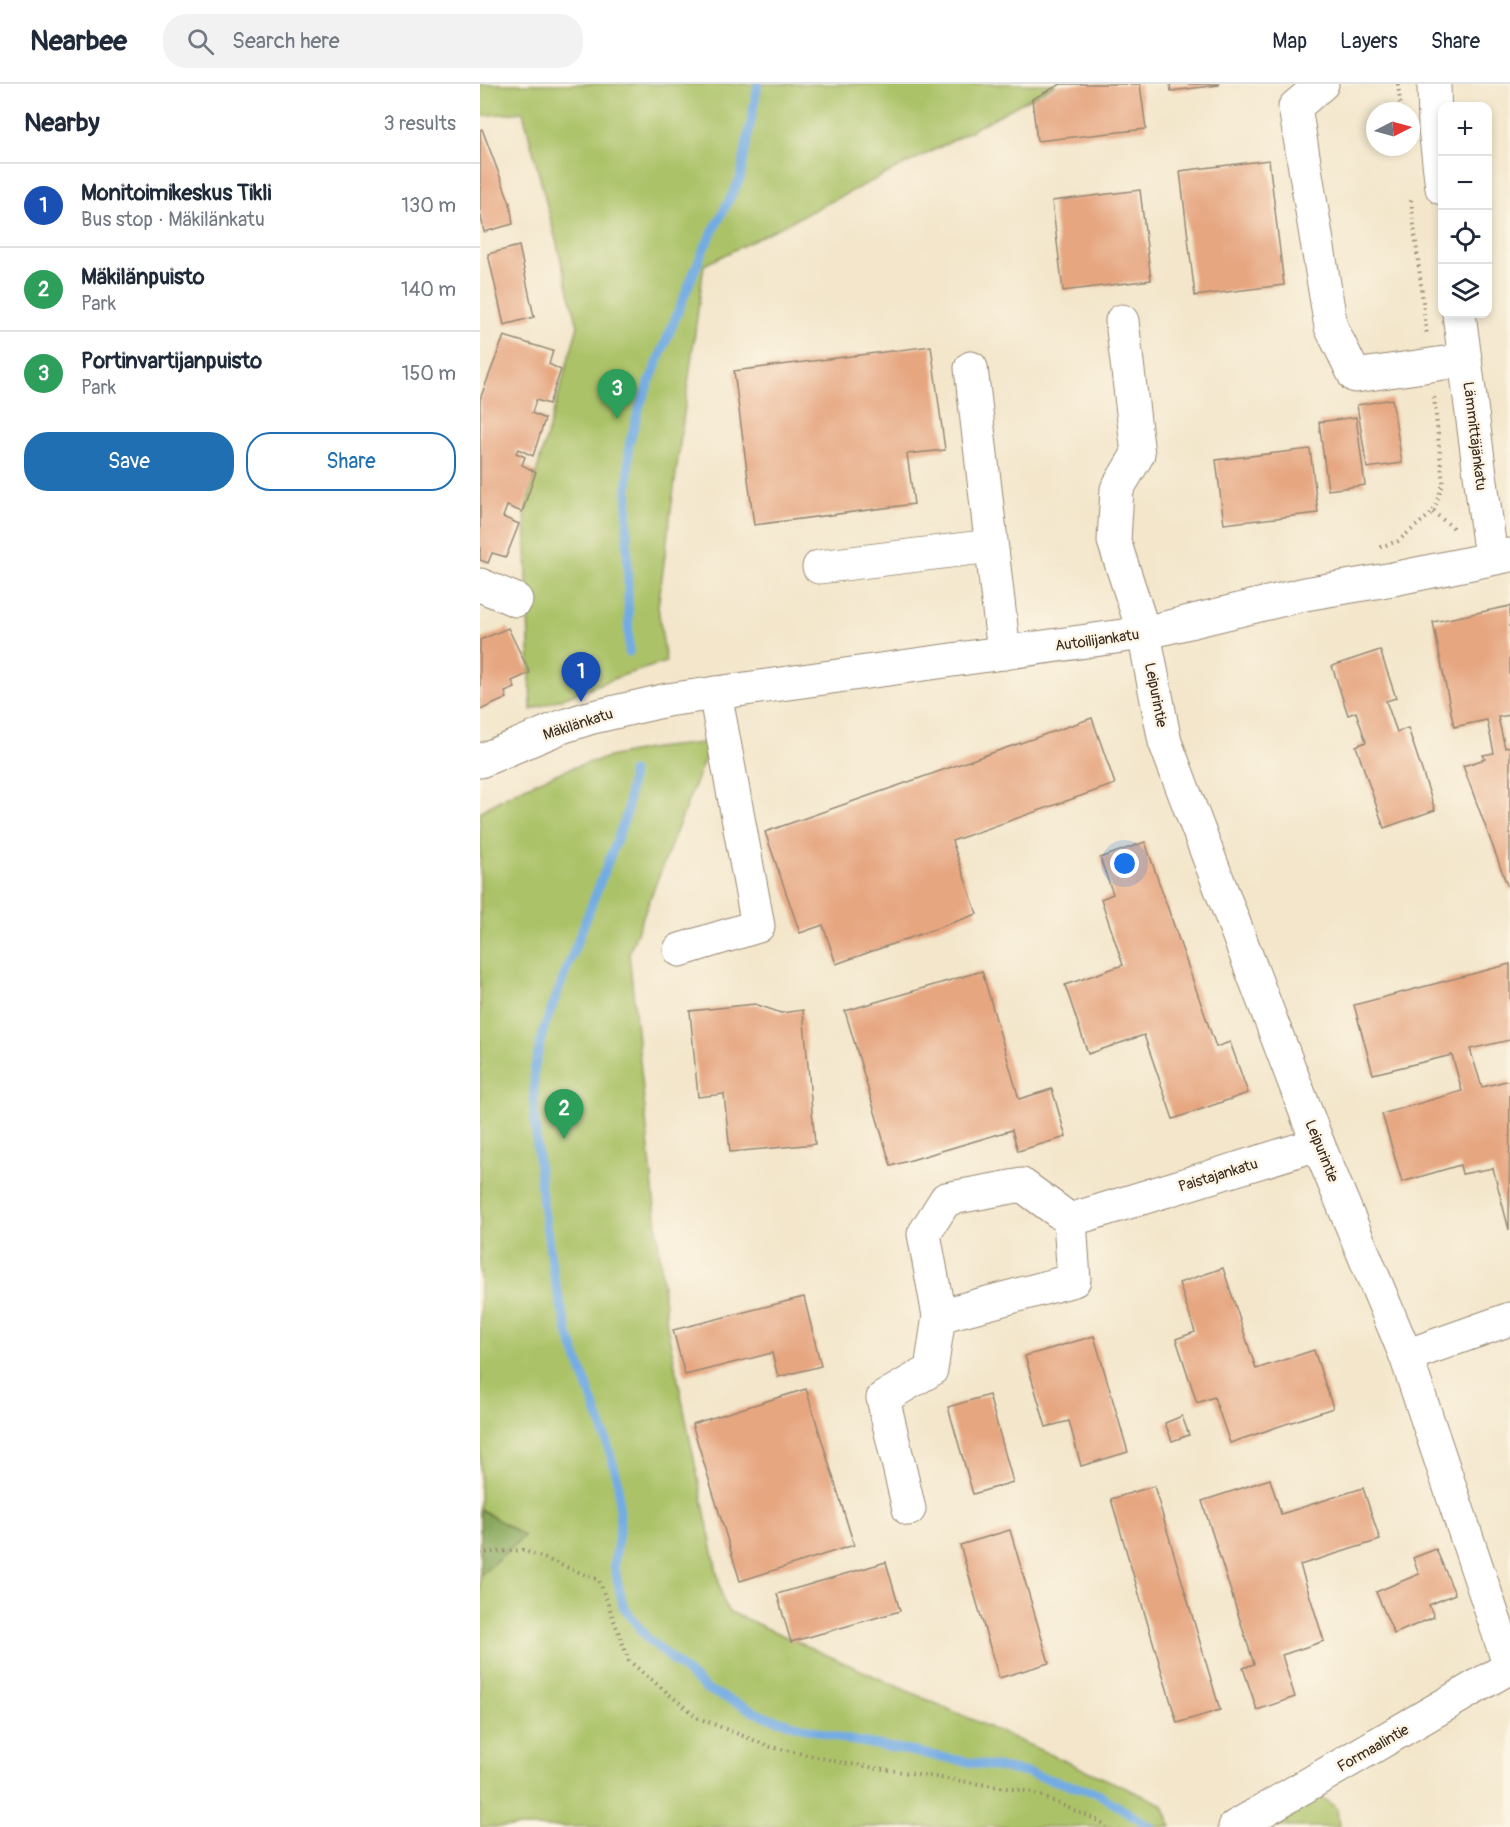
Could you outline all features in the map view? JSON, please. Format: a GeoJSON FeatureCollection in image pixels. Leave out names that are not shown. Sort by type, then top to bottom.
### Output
{"type":"FeatureCollection","features":[{"type":"Feature","properties":{"kind":"street"},"geometry":{"type":"LineString","coordinates":[[1322,84],[1295,106],[1330,327],[1355,376],[1466,360]]}},
{"type":"Feature","properties":{"kind":"street"},"geometry":{"type":"LineString","coordinates":[[1434,84],[1434,128],[1438,156]]}},
{"type":"Feature","properties":{"kind":"street","name":"Lämmittäjänkatu"},"geometry":{"type":"LineString","coordinates":[[1460,318],[1501,557]]}},
{"type":"Feature","properties":{"kind":"street","name":"Leipurintie"},"geometry":{"type":"LineString","coordinates":[[1122,321],[1138,454],[1117,489],[1114,541],[1144,633],[1165,741],[1318,1144],[1406,1356],[1510,1667]]}},
{"type":"Feature","properties":{"kind":"street"},"geometry":{"type":"LineString","coordinates":[[971,368],[1004,653]]}},
{"type":"Feature","properties":{"kind":"street"},"geometry":{"type":"LineString","coordinates":[[819,567],[991,546]]}},
{"type":"Feature","properties":{"kind":"street","name":"Autoilijankatu"},"geometry":{"type":"LineString","coordinates":[[679,698],[1144,633],[1305,594],[1501,557]]}},
{"type":"Feature","properties":{"kind":"street"},"geometry":{"type":"LineString","coordinates":[[480,585],[516,600]]}},
{"type":"Feature","properties":{"kind":"street"},"geometry":{"type":"LineString","coordinates":[[680,950],[758,926],[715,693]]}},
{"type":"Feature","properties":{"kind":"street","name":"Mäkilänkatu"},"geometry":{"type":"LineString","coordinates":[[480,762],[561,727],[589,718],[679,698]]}},
{"type":"Feature","properties":{"kind":"street","name":"Paistajankatu"},"geometry":{"type":"LineString","coordinates":[[1070,1220],[1318,1144]]}},
{"type":"Feature","properties":{"kind":"street"},"geometry":{"type":"LineString","coordinates":[[909,1509],[883,1398],[931,1370],[939,1316],[924,1234],[946,1199],[1022,1185],[1070,1220],[1074,1280],[939,1316]]}},
{"type":"Feature","properties":{"kind":"street"},"geometry":{"type":"LineString","coordinates":[[1406,1356],[1510,1319]]}},
{"type":"Feature","properties":{"kind":"street","name":"Formaalintie"},"geometry":{"type":"LineString","coordinates":[[1235,1827],[1510,1667]]}},
{"type":"Feature","properties":{"kind":"path"},"geometry":{"type":"LineString","coordinates":[[1398,84],[1400,102]]}},
{"type":"Feature","properties":{"kind":"path"},"geometry":{"type":"LineString","coordinates":[[1410,193],[1443,484],[1433,512]]}},
{"type":"Feature","properties":{"kind":"path"},"geometry":{"type":"LineString","coordinates":[[480,1553],[523,1550],[599,1580],[629,1661],[698,1718],[771,1747],[844,1763],[1032,1791],[1101,1822],[1106,1827]]}},
{"type":"Feature","properties":{"kind":"green space"},"geometry":{"type":"Polygon","coordinates":[[[480,84],[1056,84],[952,141],[704,265],[658,607],[666,662],[624,675],[531,710],[525,512],[578,326],[523,112],[480,116],[480,84]]]}},
{"type":"Feature","properties":{"kind":"green space"},"geometry":{"type":"Polygon","coordinates":[[[711,742],[629,953],[667,1326],[722,1597],[728,1611],[1162,1804],[1172,1827],[480,1827],[480,1575],[524,1536],[480,1509],[480,812],[538,781],[579,766],[642,750],[711,742]]]}},
{"type":"Feature","properties":{"kind":"green space"},"geometry":{"type":"Polygon","coordinates":[[[480,1509],[524,1536],[480,1575],[480,1509]]]}},
{"type":"Feature","properties":{"kind":"green space"},"geometry":{"type":"Polygon","coordinates":[[[1306,1787],[1337,1808],[1339,1827],[1235,1827],[1306,1787]]]}},
{"type":"Feature","properties":{"kind":"building"},"geometry":{"type":"Polygon","coordinates":[[[1061,84],[1140,84],[1146,129],[1037,141],[1032,99],[1061,84]]]}},
{"type":"Feature","properties":{"kind":"building"},"geometry":{"type":"Polygon","coordinates":[[[1170,84],[1219,84],[1219,85],[1171,91],[1170,84]]]}},
{"type":"Feature","properties":{"kind":"building"},"geometry":{"type":"Polygon","coordinates":[[[482,129],[510,203],[513,224],[484,232],[480,212],[480,130],[482,129]]]}},
{"type":"Feature","properties":{"kind":"building"},"geometry":{"type":"Polygon","coordinates":[[[1269,160],[1284,285],[1195,296],[1180,171],[1269,160]]]}},
{"type":"Feature","properties":{"kind":"building"},"geometry":{"type":"Polygon","coordinates":[[[1140,190],[1151,280],[1063,291],[1052,201],[1140,190]]]}},
{"type":"Feature","properties":{"kind":"building"},"geometry":{"type":"Polygon","coordinates":[[[519,246],[534,317],[504,325],[488,254],[519,246]]]}},
{"type":"Feature","properties":{"kind":"building"},"geometry":{"type":"Polygon","coordinates":[[[504,336],[553,351],[549,364],[561,370],[549,404],[536,400],[532,413],[545,419],[533,456],[518,449],[516,453],[525,457],[522,465],[536,472],[522,512],[507,506],[503,517],[519,524],[506,557],[492,553],[488,563],[480,560],[480,399],[504,336]]]}},
{"type":"Feature","properties":{"kind":"building"},"geometry":{"type":"Polygon","coordinates":[[[931,346],[945,450],[907,454],[914,504],[754,525],[734,371],[931,346]]]}},
{"type":"Feature","properties":{"kind":"building"},"geometry":{"type":"Polygon","coordinates":[[[1392,399],[1402,463],[1367,468],[1357,405],[1392,399]]]}},
{"type":"Feature","properties":{"kind":"building"},"geometry":{"type":"Polygon","coordinates":[[[1356,417],[1365,485],[1328,490],[1319,422],[1356,417]]]}},
{"type":"Feature","properties":{"kind":"building"},"geometry":{"type":"Polygon","coordinates":[[[1310,449],[1318,513],[1224,524],[1216,460],[1310,449]]]}},
{"type":"Feature","properties":{"kind":"building"},"geometry":{"type":"Polygon","coordinates":[[[1510,606],[1510,715],[1498,717],[1505,748],[1510,746],[1510,893],[1463,766],[1485,759],[1483,755],[1494,753],[1487,720],[1454,727],[1433,622],[1510,606]]]}},
{"type":"Feature","properties":{"kind":"building"},"geometry":{"type":"Polygon","coordinates":[[[508,628],[530,673],[512,681],[515,688],[505,692],[507,698],[480,710],[480,640],[508,628]]]}},
{"type":"Feature","properties":{"kind":"building"},"geometry":{"type":"Polygon","coordinates":[[[1380,650],[1396,698],[1386,701],[1397,732],[1408,728],[1435,810],[1384,828],[1356,746],[1366,742],[1356,712],[1348,715],[1332,666],[1380,650]]]}},
{"type":"Feature","properties":{"kind":"building"},"geometry":{"type":"Polygon","coordinates":[[[1092,718],[1115,784],[952,841],[977,914],[836,964],[823,925],[800,933],[765,832],[1092,718]]]}},
{"type":"Feature","properties":{"kind":"building"},"geometry":{"type":"Polygon","coordinates":[[[1145,842],[1216,1047],[1230,1042],[1248,1093],[1173,1119],[1144,1035],[1088,1054],[1065,985],[1123,965],[1101,899],[1113,894],[1100,858],[1145,842]]]}},
{"type":"Feature","properties":{"kind":"building"},"geometry":{"type":"Polygon","coordinates":[[[1510,964],[1510,1040],[1470,1049],[1482,1087],[1510,1080],[1509,1230],[1493,1168],[1462,1174],[1460,1165],[1402,1182],[1382,1114],[1462,1091],[1452,1055],[1373,1074],[1354,1005],[1510,964]]]}},
{"type":"Feature","properties":{"kind":"building"},"geometry":{"type":"Polygon","coordinates":[[[982,971],[1019,1099],[1052,1089],[1066,1137],[1018,1151],[1012,1130],[891,1166],[845,1011],[982,971]]]}},
{"type":"Feature","properties":{"kind":"building"},"geometry":{"type":"Polygon","coordinates":[[[755,1004],[781,1013],[803,1010],[815,1144],[730,1152],[724,1094],[698,1097],[690,1011],[755,1004]]]}},
{"type":"Feature","properties":{"kind":"building"},"geometry":{"type":"Polygon","coordinates":[[[1223,1268],[1256,1369],[1314,1350],[1333,1408],[1230,1443],[1214,1397],[1197,1403],[1176,1339],[1195,1332],[1179,1283],[1223,1268]]]}},
{"type":"Feature","properties":{"kind":"building"},"geometry":{"type":"Polygon","coordinates":[[[804,1297],[821,1366],[778,1377],[772,1353],[685,1375],[673,1330],[804,1297]]]}},
{"type":"Feature","properties":{"kind":"building"},"geometry":{"type":"Polygon","coordinates":[[[1094,1336],[1128,1452],[1081,1466],[1069,1421],[1046,1427],[1025,1356],[1094,1336]]]}},
{"type":"Feature","properties":{"kind":"building"},"geometry":{"type":"Polygon","coordinates":[[[806,1389],[854,1545],[740,1581],[692,1424],[806,1389]]]}},
{"type":"Feature","properties":{"kind":"building"},"geometry":{"type":"Polygon","coordinates":[[[989,1395],[1013,1482],[973,1494],[948,1407],[989,1395]]]}},
{"type":"Feature","properties":{"kind":"building"},"geometry":{"type":"Polygon","coordinates":[[[1182,1416],[1189,1435],[1172,1441],[1165,1423],[1182,1416]]]}},
{"type":"Feature","properties":{"kind":"building"},"geometry":{"type":"Polygon","coordinates":[[[1270,1479],[1281,1514],[1363,1488],[1380,1540],[1300,1565],[1324,1641],[1282,1655],[1295,1697],[1257,1710],[1243,1668],[1254,1664],[1202,1501],[1270,1479]]]}},
{"type":"Feature","properties":{"kind":"building"},"geometry":{"type":"Polygon","coordinates":[[[1154,1486],[1220,1710],[1177,1723],[1111,1499],[1154,1486]]]}},
{"type":"Feature","properties":{"kind":"building"},"geometry":{"type":"Polygon","coordinates":[[[1010,1530],[1049,1663],[999,1678],[960,1545],[1010,1530]]]}},
{"type":"Feature","properties":{"kind":"building"},"geometry":{"type":"Polygon","coordinates":[[[1436,1549],[1455,1594],[1429,1605],[1434,1617],[1394,1634],[1376,1592],[1419,1574],[1413,1558],[1436,1549]]]}},
{"type":"Feature","properties":{"kind":"building"},"geometry":{"type":"Polygon","coordinates":[[[886,1562],[900,1611],[791,1642],[777,1594],[886,1562]]]}},
{"type":"Feature","properties":{"kind":"waterway"},"geometry":{"type":"LineString","coordinates":[[629,652],[627,530],[629,445],[640,405],[703,250],[740,179],[758,84]]}},
{"type":"Feature","properties":{"kind":"waterway"},"geometry":{"type":"LineString","coordinates":[[632,772],[627,813],[544,1028],[534,1070],[534,1112],[540,1182],[553,1273],[568,1333],[602,1427],[618,1480],[620,1526],[614,1565],[623,1606],[647,1638],[706,1689],[764,1716],[844,1739],[1028,1773],[1097,1793],[1151,1827]]}},
{"type":"Feature","properties":{"kind":"place","name":"Portinvartijanpuisto"},"geometry":{"type":"Point","coordinates":[617,419]}},
{"type":"Feature","properties":{"kind":"place","name":"Monitoimikeskus Tikli"},"geometry":{"type":"Point","coordinates":[581,702]}},
{"type":"Feature","properties":{"kind":"place","name":"Mäkilänpuisto"},"geometry":{"type":"Point","coordinates":[564,1139]}}]}
